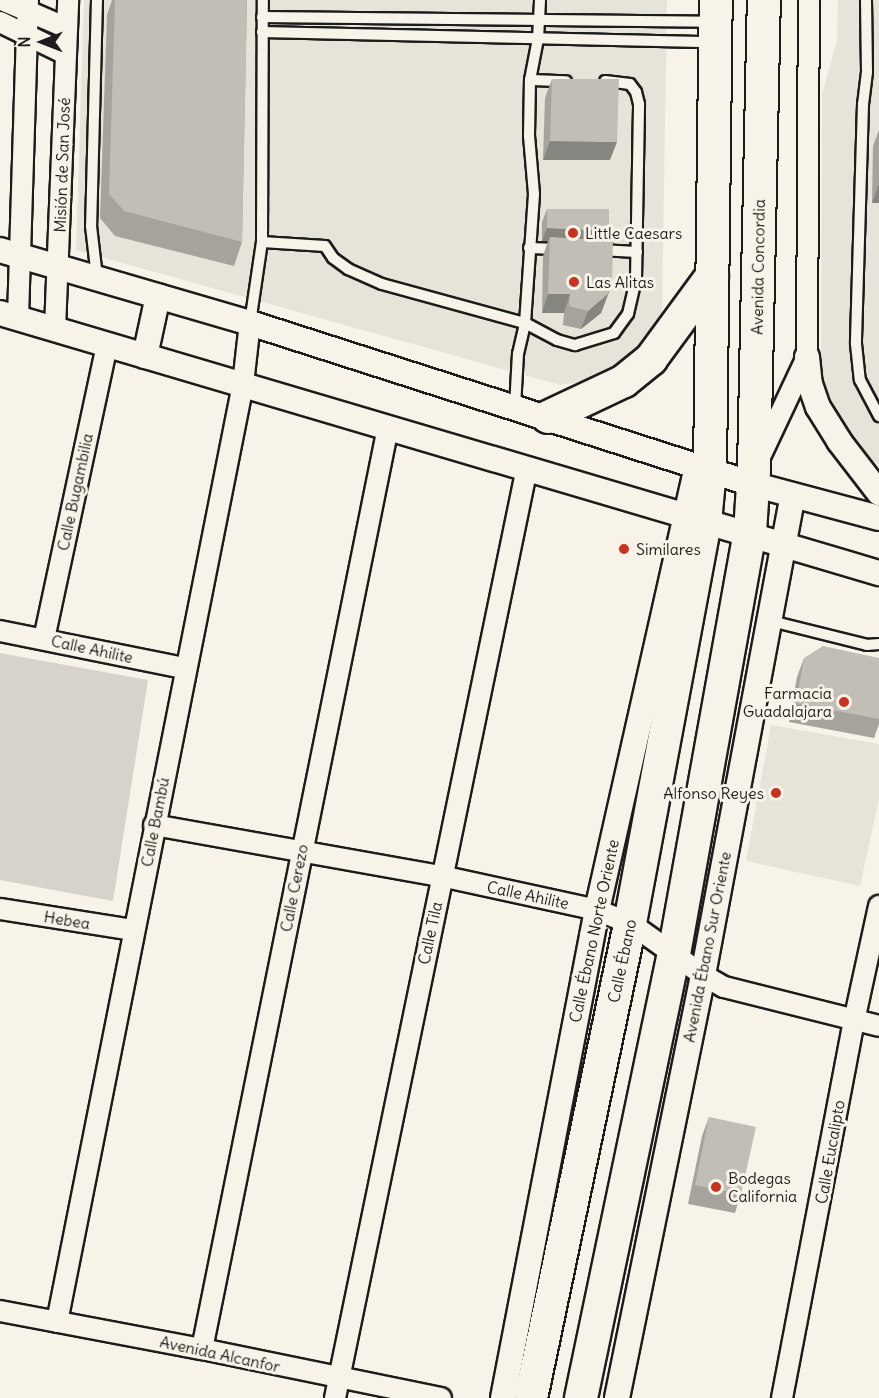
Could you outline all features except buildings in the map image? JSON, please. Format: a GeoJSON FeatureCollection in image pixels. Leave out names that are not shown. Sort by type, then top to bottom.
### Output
{"type":"FeatureCollection","features":[{"type":"Feature","properties":{"kind":"main road","name":"Avenida Concordia"},"geometry":{"type":"LineString","coordinates":[[750,533],[764,0]]}},
{"type":"Feature","properties":{"kind":"main road"},"geometry":{"type":"LineString","coordinates":[[695,520],[704,468],[712,276],[716,22]]}},
{"type":"Feature","properties":{"kind":"main road"},"geometry":{"type":"LineString","coordinates":[[548,417],[624,381],[651,359],[712,276]]}},
{"type":"Feature","properties":{"kind":"main road","name":"Calle Ébano"},"geometry":{"type":"LineString","coordinates":[[531,1398],[630,923],[695,520]]}},
{"type":"Feature","properties":{"kind":"main road"},"geometry":{"type":"LineString","coordinates":[[581,1398],[674,954],[750,533]]}},
{"type":"Feature","properties":{"kind":"street"},"geometry":{"type":"LineString","coordinates":[[2,0],[28,6],[67,28]]}},
{"type":"Feature","properties":{"kind":"street","name":"Misión de San José"},"geometry":{"type":"LineString","coordinates":[[55,329],[68,0]]}},
{"type":"Feature","properties":{"kind":"street"},"geometry":{"type":"LineString","coordinates":[[809,0],[807,357],[810,384],[818,408],[839,441],[879,493]]}},
{"type":"Feature","properties":{"kind":"street"},"geometry":{"type":"LineString","coordinates":[[28,6],[11,253],[9,316],[695,520],[750,533],[879,573]]}},
{"type":"Feature","properties":{"kind":"street"},"geometry":{"type":"LineString","coordinates":[[0,22],[66,54]]}},
{"type":"Feature","properties":{"kind":"street"},"geometry":{"type":"LineString","coordinates":[[11,253],[250,323],[704,468],[753,477],[793,495],[879,519]]}},
{"type":"Feature","properties":{"kind":"street"},"geometry":{"type":"LineString","coordinates":[[145,356],[158,296]]}},
{"type":"Feature","properties":{"kind":"street","name":"Calle Bambú"},"geometry":{"type":"LineString","coordinates":[[57,1322],[184,668],[243,384],[250,323]]}},
{"type":"Feature","properties":{"kind":"street","name":"Calle Bugambilia"},"geometry":{"type":"LineString","coordinates":[[44,639],[107,345]]}},
{"type":"Feature","properties":{"kind":"street"},"geometry":{"type":"LineString","coordinates":[[753,477],[807,357]]}},
{"type":"Feature","properties":{"kind":"street","name":"Calle Cerezo"},"geometry":{"type":"LineString","coordinates":[[202,1349],[388,427]]}},
{"type":"Feature","properties":{"kind":"street","name":"Calle Tila"},"geometry":{"type":"LineString","coordinates":[[337,1388],[526,468]]}},
{"type":"Feature","properties":{"kind":"street","name":"Avenida Ébano Sur Oriente"},"geometry":{"type":"LineString","coordinates":[[617,1398],[703,975],[786,544],[793,495]]}},
{"type":"Feature","properties":{"kind":"street","name":"Calle Ébano Norte Oriente"},"geometry":{"type":"LineString","coordinates":[[503,1398],[597,910],[695,520]]}},
{"type":"Feature","properties":{"kind":"street","name":"Calle Ahilite"},"geometry":{"type":"LineString","coordinates":[[0,631],[184,668]]}},
{"type":"Feature","properties":{"kind":"street","name":"Calle Ahilite"},"geometry":{"type":"LineString","coordinates":[[154,825],[441,876],[597,910],[630,923],[703,975],[742,992],[879,1026]]}},
{"type":"Feature","properties":{"kind":"street","name":"Calle Eucalipto"},"geometry":{"type":"LineString","coordinates":[[782,1398],[854,1021],[879,906]]}},
{"type":"Feature","properties":{"kind":"street","name":"Hebea"},"geometry":{"type":"LineString","coordinates":[[0,909],[133,930]]}},
{"type":"Feature","properties":{"kind":"street","name":"Avenida Alcanfor"},"geometry":{"type":"LineString","coordinates":[[0,1311],[202,1349],[337,1388],[441,1398]]}},
{"type":"Feature","properties":{"kind":"lane"},"geometry":{"type":"LineString","coordinates":[[96,0],[91,226],[97,277]]}},
{"type":"Feature","properties":{"kind":"lane"},"geometry":{"type":"LineString","coordinates":[[250,323],[262,242],[263,0]]}},
{"type":"Feature","properties":{"kind":"lane"},"geometry":{"type":"LineString","coordinates":[[516,407],[518,354],[525,322],[534,194],[529,136],[530,80],[538,39],[540,0]]}},
{"type":"Feature","properties":{"kind":"lane"},"geometry":{"type":"LineString","coordinates":[[866,0],[867,72],[863,105],[856,345],[861,380],[874,400],[879,416]]}},
{"type":"Feature","properties":{"kind":"lane"},"geometry":{"type":"LineString","coordinates":[[262,17],[716,22]]}},
{"type":"Feature","properties":{"kind":"lane"},"geometry":{"type":"LineString","coordinates":[[262,32],[538,39],[716,22]]}},
{"type":"Feature","properties":{"kind":"lane"},"geometry":{"type":"LineString","coordinates":[[530,80],[575,81]]}},
{"type":"Feature","properties":{"kind":"lane"},"geometry":{"type":"LineString","coordinates":[[262,242],[325,246],[333,258],[348,269],[382,284],[525,322],[557,340],[575,345],[614,333],[628,314],[636,279],[639,104],[636,92],[630,84],[598,81]]}},
{"type":"Feature","properties":{"kind":"lane"},"geometry":{"type":"LineString","coordinates":[[529,248],[565,249]]}},
{"type":"Feature","properties":{"kind":"lane"},"geometry":{"type":"LineString","coordinates":[[589,250],[637,252]]}},
{"type":"Feature","properties":{"kind":"lane"},"geometry":{"type":"LineString","coordinates":[[771,621],[867,645],[879,645]]}},
{"type":"Feature","properties":{"kind":"shaded area"},"geometry":{"type":"Polygon","coordinates":[[[84,0],[667,0],[662,311],[648,343],[621,367],[595,380],[560,385],[76,250],[84,0]]]}},
{"type":"Feature","properties":{"kind":"shaded area"},"geometry":{"type":"Polygon","coordinates":[[[838,0],[879,0],[879,465],[853,448],[828,407],[821,367],[822,94],[837,40],[838,0]]]}},
{"type":"Feature","properties":{"kind":"shaded area"},"geometry":{"type":"Polygon","coordinates":[[[0,653],[148,680],[113,901],[0,880],[0,653]]]}},
{"type":"Feature","properties":{"kind":"shaded area"},"geometry":{"type":"Polygon","coordinates":[[[771,725],[879,744],[879,799],[860,886],[746,861],[771,725]]]}},
{"type":"Feature","properties":{"kind":"place","name":"Little Caesars"},"geometry":{"type":"Point","coordinates":[573,233]}},
{"type":"Feature","properties":{"kind":"place","name":"Las Alitas"},"geometry":{"type":"Point","coordinates":[574,282]}},
{"type":"Feature","properties":{"kind":"place","name":"Similares"},"geometry":{"type":"Point","coordinates":[624,549]}},
{"type":"Feature","properties":{"kind":"place","name":"Farmacia Guadalajara"},"geometry":{"type":"Point","coordinates":[844,702]}},
{"type":"Feature","properties":{"kind":"place","name":"Alfonso Reyes"},"geometry":{"type":"Point","coordinates":[776,793]}},
{"type":"Feature","properties":{"kind":"place","name":"Bodegas California"},"geometry":{"type":"Point","coordinates":[716,1187]}}]}
